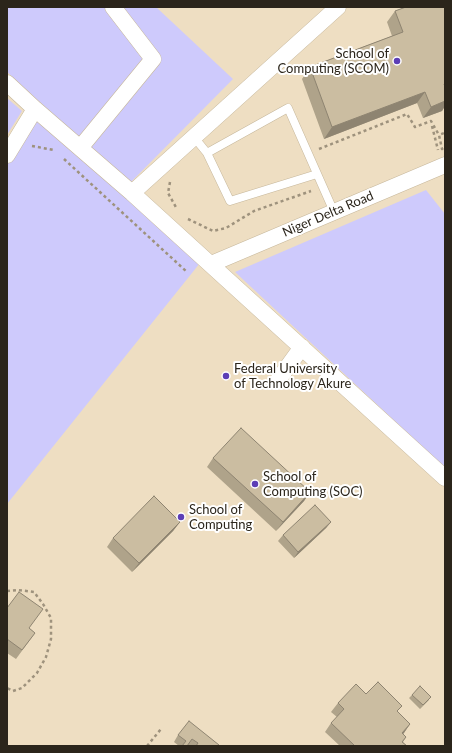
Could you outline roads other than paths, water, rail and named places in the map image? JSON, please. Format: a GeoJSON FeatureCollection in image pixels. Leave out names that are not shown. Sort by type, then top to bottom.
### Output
{"type":"FeatureCollection","features":[{"type":"Feature","properties":{"kind":"street"},"geometry":{"type":"LineString","coordinates":[[80,148],[153,59],[113,7]]}},
{"type":"Feature","properties":{"kind":"street"},"geometry":{"type":"LineString","coordinates":[[132,193],[338,7]]}},
{"type":"Feature","properties":{"kind":"street"},"geometry":{"type":"LineString","coordinates":[[7,83],[211,264],[445,478]]}},
{"type":"Feature","properties":{"kind":"street"},"geometry":{"type":"LineString","coordinates":[[9,151],[35,109]]}},
{"type":"Feature","properties":{"kind":"street","name":"Niger Delta Road"},"geometry":{"type":"LineString","coordinates":[[211,264],[444,165]]}},
{"type":"Feature","properties":{"kind":"street"},"geometry":{"type":"LineString","coordinates":[[278,380],[302,347]]}},
{"type":"Feature","properties":{"kind":"lane"},"geometry":{"type":"LineString","coordinates":[[207,153],[288,108],[334,212]]}},
{"type":"Feature","properties":{"kind":"lane"},"geometry":{"type":"LineString","coordinates":[[194,137],[207,153],[230,201],[317,174]]}},
{"type":"Feature","properties":{"kind":"place","name":"School of Computing (SCOM)"},"geometry":{"type":"Point","coordinates":[397,61]}},
{"type":"Feature","properties":{"kind":"place","name":"Federal University of Technology Akure"},"geometry":{"type":"Point","coordinates":[226,376]}},
{"type":"Feature","properties":{"kind":"place","name":"School of Computing (SOC)"},"geometry":{"type":"Point","coordinates":[255,484]}},
{"type":"Feature","properties":{"kind":"place","name":"School of Computing"},"geometry":{"type":"Point","coordinates":[181,517]}}]}
